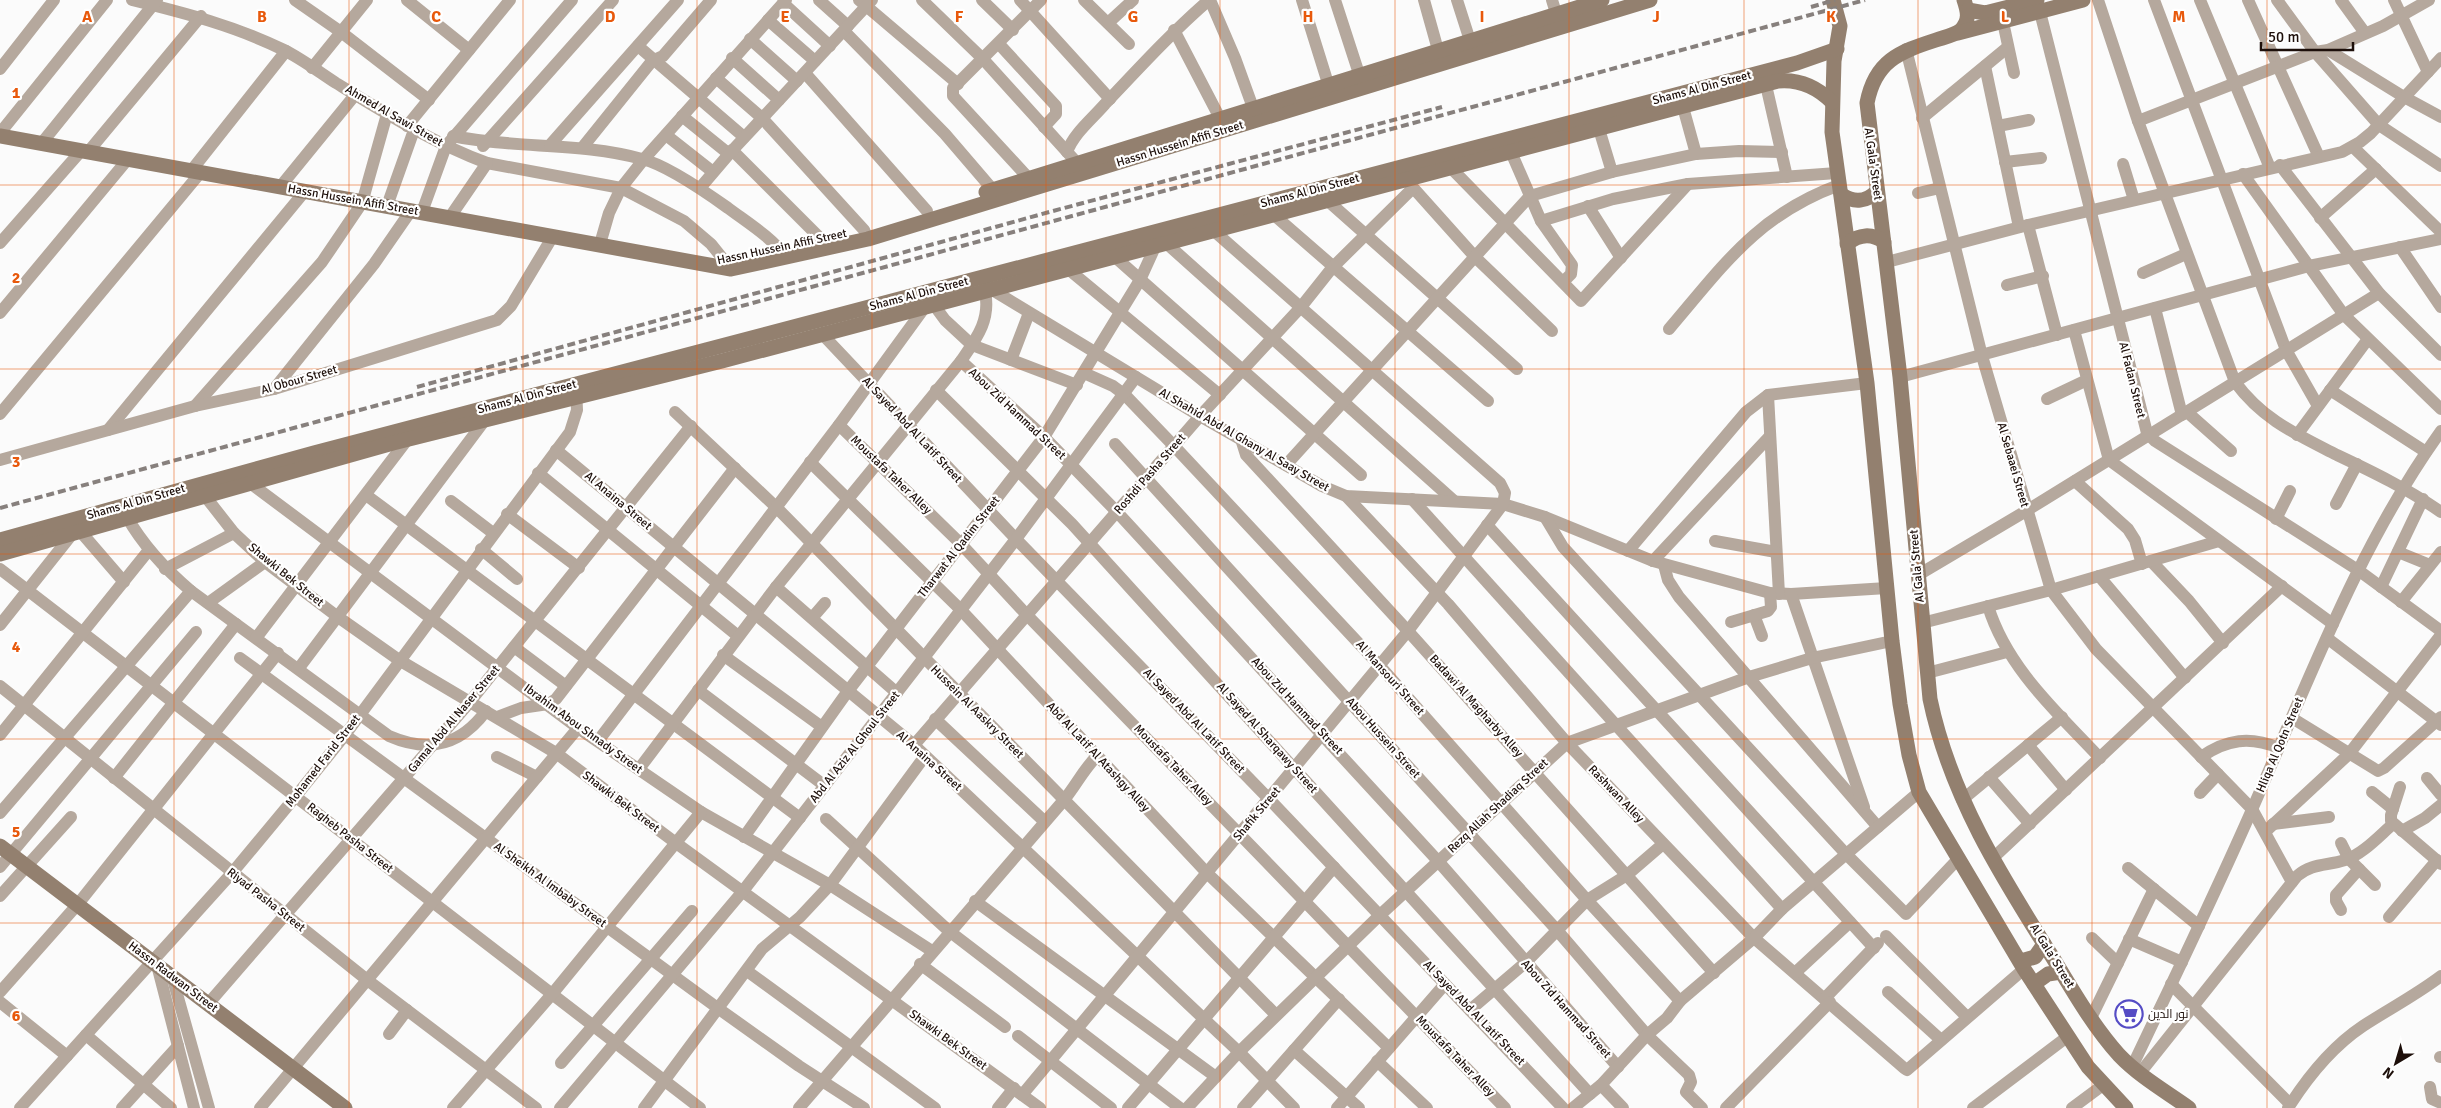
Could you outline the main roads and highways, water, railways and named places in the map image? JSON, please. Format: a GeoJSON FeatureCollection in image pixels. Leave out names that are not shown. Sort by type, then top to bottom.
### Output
{"type":"FeatureCollection","features":[{"type":"Feature","properties":{"kind":"railway"},"geometry":{"type":"LineString","coordinates":[[1811,7],[1835,0]]}},
{"type":"Feature","properties":{"kind":"railway"},"geometry":{"type":"LineString","coordinates":[[0,508],[1865,0]]}},
{"type":"Feature","properties":{"kind":"railway"},"geometry":{"type":"LineString","coordinates":[[417,387],[1053,211],[1442,107]]}},
{"type":"Feature","properties":{"kind":"place","name":"نور الدين"},"geometry":{"type":"Point","coordinates":[2129,1014]}}]}
